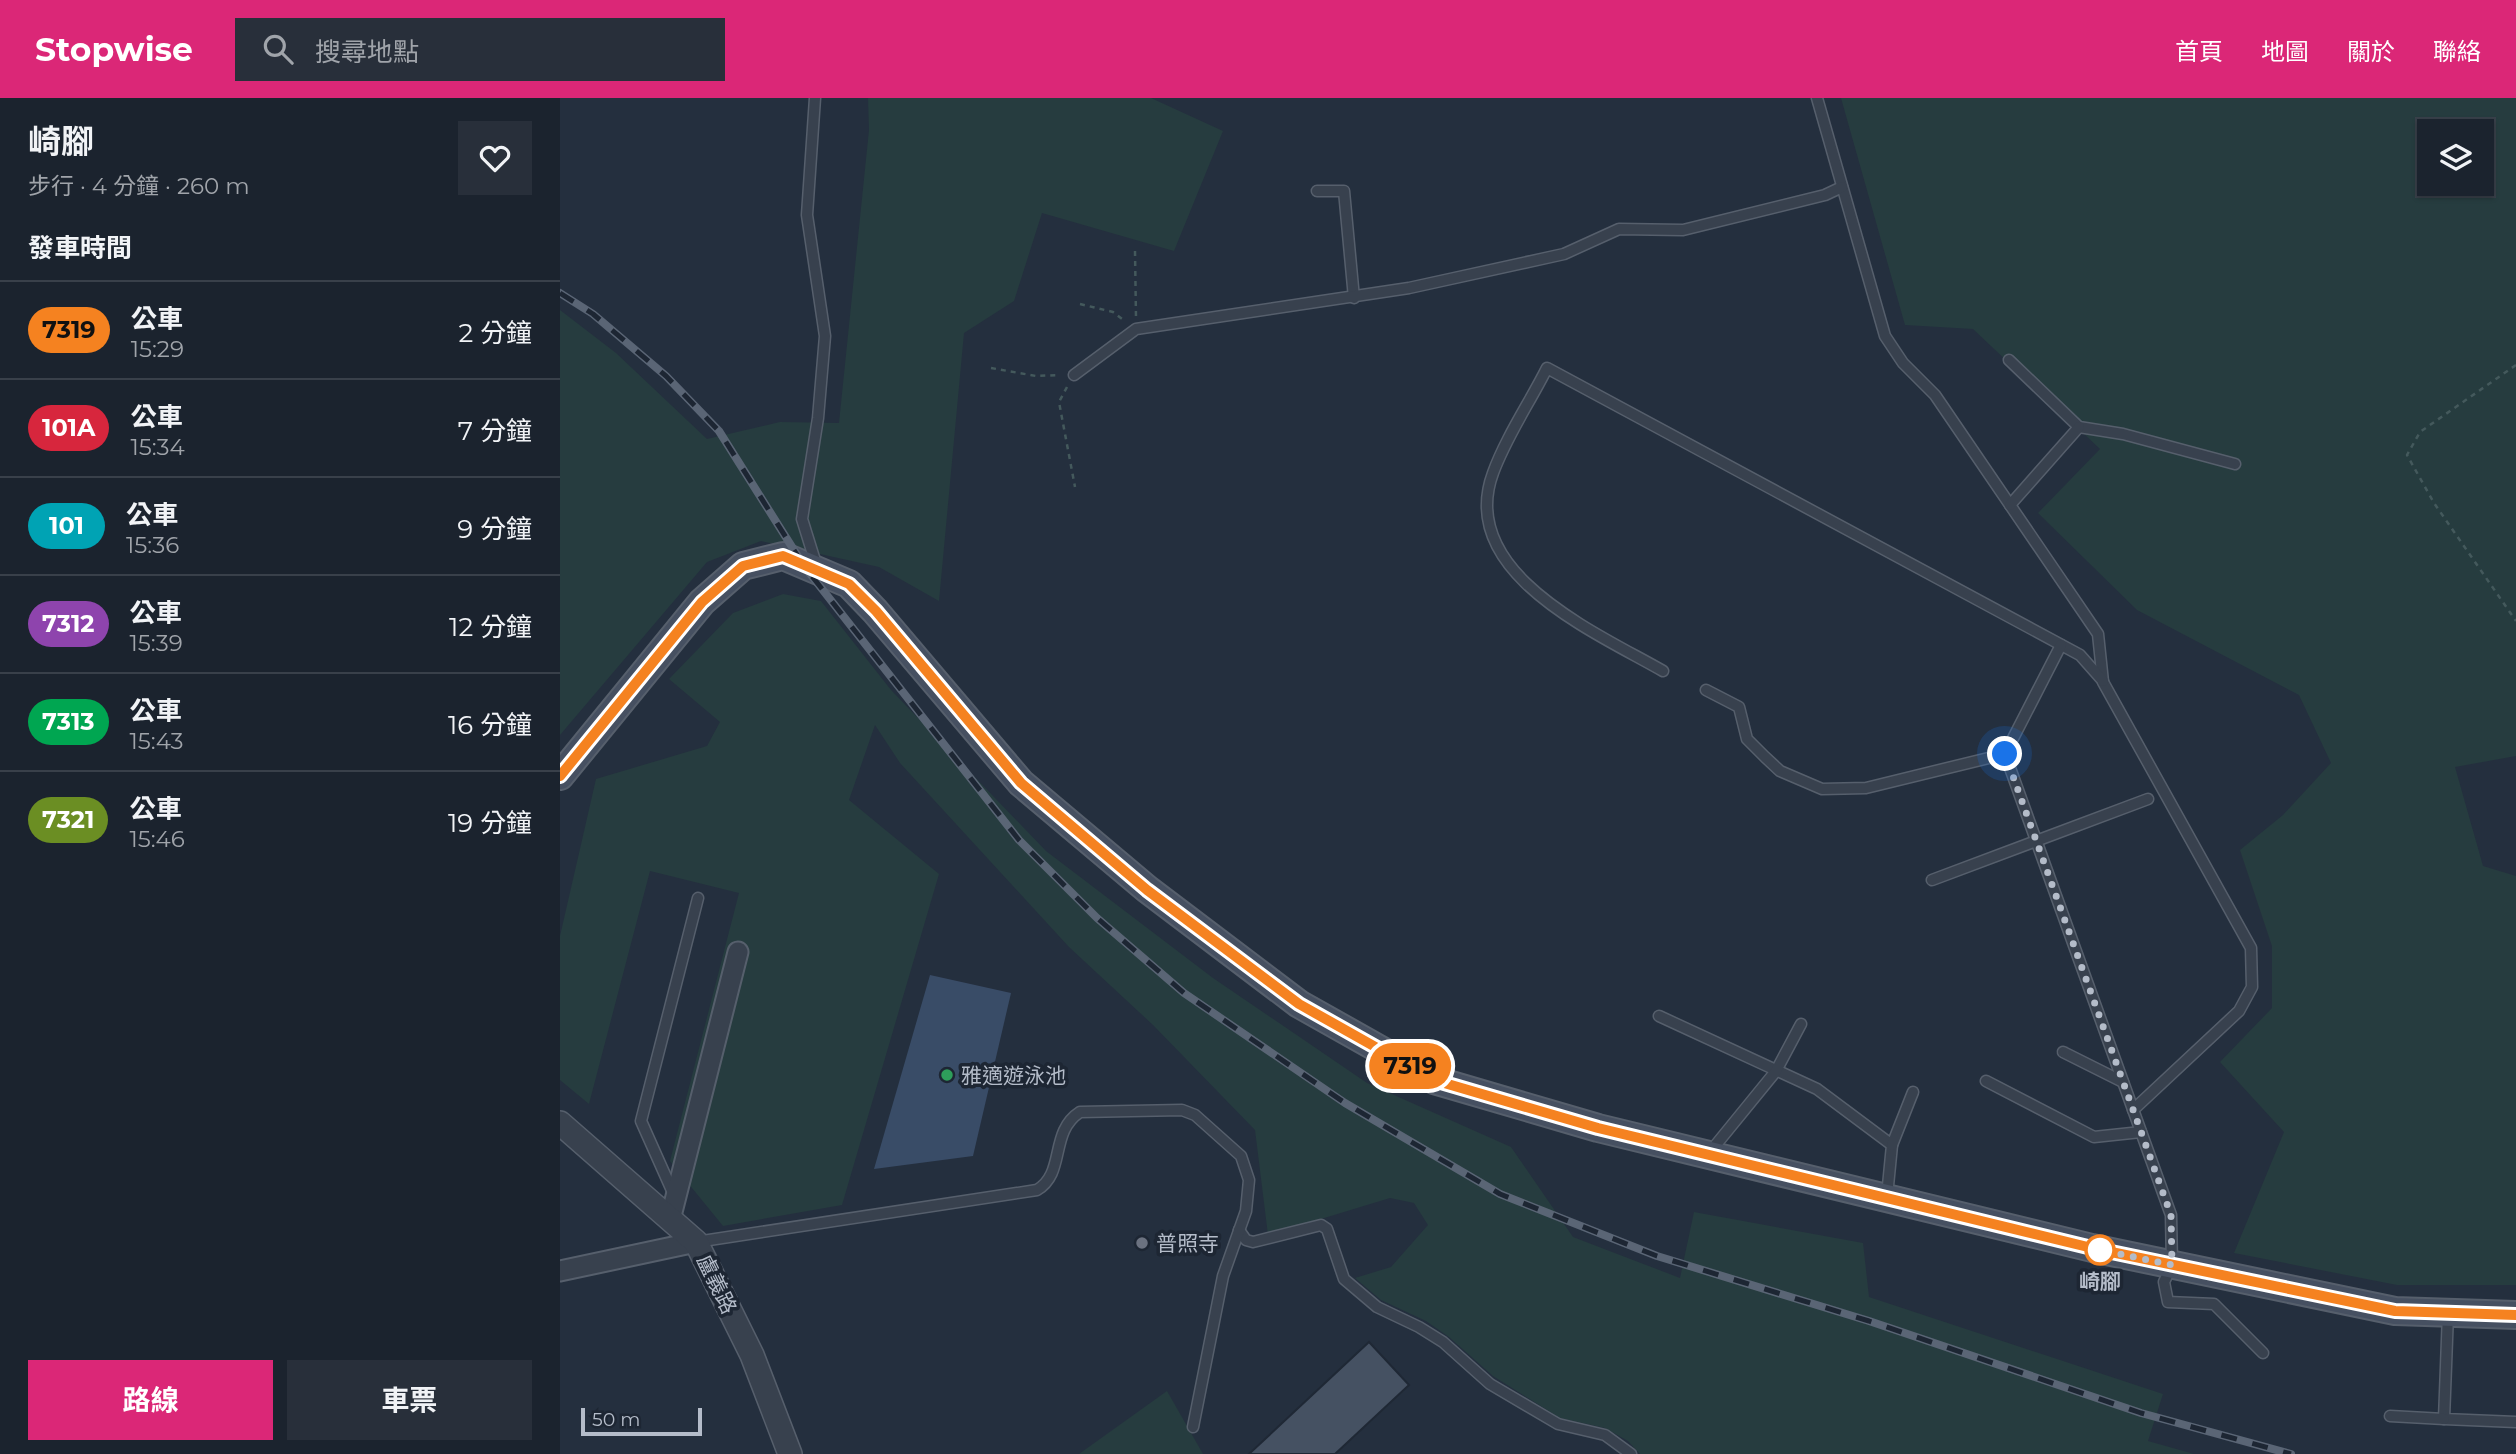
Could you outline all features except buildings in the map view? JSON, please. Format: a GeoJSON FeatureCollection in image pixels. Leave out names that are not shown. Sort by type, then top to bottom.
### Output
{"type":"FeatureCollection","features":[{"type":"Feature","properties":{"kind":"main road"},"geometry":{"type":"LineString","coordinates":[[560,776],[702,602],[743,566],[783,556],[849,584],[876,611],[1021,783],[1147,890],[1299,1004],[1434,1080],[1598,1128],[2172,1265],[2395,1311],[2516,1315]]}},
{"type":"Feature","properties":{"kind":"street"},"geometry":{"type":"LineString","coordinates":[[673,1209],[738,952]]}},
{"type":"Feature","properties":{"kind":"street","name":"盧義路"},"geometry":{"type":"LineString","coordinates":[[560,1123],[673,1209],[696,1242],[752,1355],[790,1454]]}},
{"type":"Feature","properties":{"kind":"street"},"geometry":{"type":"LineString","coordinates":[[560,1271],[696,1242]]}},
{"type":"Feature","properties":{"kind":"lane"},"geometry":{"type":"LineString","coordinates":[[811,569],[802,519],[818,418],[825,336],[807,215],[815,98]]}},
{"type":"Feature","properties":{"kind":"lane"},"geometry":{"type":"LineString","coordinates":[[1817,98],[1885,336],[1902,363],[1935,395],[2098,634],[2103,682]]}},
{"type":"Feature","properties":{"kind":"lane"},"geometry":{"type":"LineString","coordinates":[[1074,375],[1136,330],[1353,298],[1564,254],[1619,229],[1683,230],[1825,195],[1842,187]]}},
{"type":"Feature","properties":{"kind":"lane"},"geometry":{"type":"LineString","coordinates":[[1317,191],[1344,191],[1353,298]]}},
{"type":"Feature","properties":{"kind":"lane"},"geometry":{"type":"LineString","coordinates":[[2009,360],[2079,427],[2123,433],[2235,464]]}},
{"type":"Feature","properties":{"kind":"lane"},"geometry":{"type":"LineString","coordinates":[[1663,670],[1532,592],[1505,558],[1490,527],[1486,502],[1492,474],[1547,368],[2080,655],[2103,682],[2251,948],[2252,987],[2239,1011],[2133,1110]]}},
{"type":"Feature","properties":{"kind":"lane"},"geometry":{"type":"LineString","coordinates":[[2010,505],[2079,427]]}},
{"type":"Feature","properties":{"kind":"lane"},"geometry":{"type":"LineString","coordinates":[[2061,645],[2005,754],[2171,1215],[2172,1265],[2164,1282],[2168,1302],[2214,1304],[2263,1353]]}},
{"type":"Feature","properties":{"kind":"lane"},"geometry":{"type":"LineString","coordinates":[[1706,690],[1739,707],[1747,739],[1780,771],[1822,789],[1866,788],[2005,754]]}},
{"type":"Feature","properties":{"kind":"lane"},"geometry":{"type":"LineString","coordinates":[[1932,880],[2148,799]]}},
{"type":"Feature","properties":{"kind":"lane"},"geometry":{"type":"LineString","coordinates":[[673,1209],[641,1121],[698,898]]}},
{"type":"Feature","properties":{"kind":"lane"},"geometry":{"type":"LineString","coordinates":[[1659,1016],[1817,1089],[1892,1145]]}},
{"type":"Feature","properties":{"kind":"lane"},"geometry":{"type":"LineString","coordinates":[[1707,1155],[1776,1071],[1801,1024]]}},
{"type":"Feature","properties":{"kind":"lane"},"geometry":{"type":"LineString","coordinates":[[2063,1052],[2123,1082]]}},
{"type":"Feature","properties":{"kind":"lane"},"geometry":{"type":"LineString","coordinates":[[1986,1081],[2094,1137],[2141,1132]]}},
{"type":"Feature","properties":{"kind":"lane"},"geometry":{"type":"LineString","coordinates":[[1887,1198],[1892,1145],[1913,1092]]}},
{"type":"Feature","properties":{"kind":"lane"},"geometry":{"type":"LineString","coordinates":[[696,1242],[1037,1190],[1051,1177],[1063,1128],[1080,1112],[1182,1110],[1195,1115],[1241,1156],[1247,1167],[1249,1180],[1246,1211],[1223,1276],[1192,1427]]}},
{"type":"Feature","properties":{"kind":"lane"},"geometry":{"type":"LineString","coordinates":[[1239,1230],[1246,1240],[1252,1242],[1321,1225],[1327,1229],[1344,1279],[1377,1307],[1427,1332],[1490,1384],[1558,1424],[1605,1435],[1631,1454]]}},
{"type":"Feature","properties":{"kind":"lane"},"geometry":{"type":"LineString","coordinates":[[2444,1419],[2448,1312]]}},
{"type":"Feature","properties":{"kind":"lane"},"geometry":{"type":"LineString","coordinates":[[2390,1416],[2516,1422]]}},
{"type":"Feature","properties":{"kind":"path"},"geometry":{"type":"LineString","coordinates":[[1135,251],[1136,330]]}},
{"type":"Feature","properties":{"kind":"path"},"geometry":{"type":"LineString","coordinates":[[1080,304],[1113,312],[1136,330]]}},
{"type":"Feature","properties":{"kind":"path"},"geometry":{"type":"LineString","coordinates":[[2516,365],[2420,432],[2407,454],[2434,503],[2516,621]]}},
{"type":"Feature","properties":{"kind":"path"},"geometry":{"type":"LineString","coordinates":[[991,368],[1036,376],[1074,375]]}},
{"type":"Feature","properties":{"kind":"path"},"geometry":{"type":"LineString","coordinates":[[1074,375],[1059,402],[1075,487]]}},
{"type":"Feature","properties":{"kind":"green space"},"geometry":{"type":"Polygon","coordinates":[[[868,98],[1151,98],[1223,131],[1174,251],[1042,213],[1014,301],[964,333],[939,601],[879,567],[761,541],[707,562],[560,735],[560,310],[616,353],[707,439],[780,422],[839,423],[869,130],[868,98]]]}},
{"type":"Feature","properties":{"kind":"green space"},"geometry":{"type":"Polygon","coordinates":[[[1841,98],[2516,98],[2516,756],[2455,767],[2483,866],[2516,876],[2516,1285],[2397,1285],[2234,1253],[2284,1132],[2220,1062],[2272,1008],[2272,946],[2240,850],[2283,815],[2331,763],[2299,695],[2137,610],[2038,513],[2100,449],[1973,329],[1905,325],[1841,98]]]}},
{"type":"Feature","properties":{"kind":"green space"},"geometry":{"type":"Polygon","coordinates":[[[783,594],[821,601],[891,690],[1046,851],[1213,978],[1367,1083],[1511,1147],[1573,1237],[1680,1278],[1694,1212],[1863,1243],[1869,1297],[2163,1394],[2148,1441],[2194,1454],[1640,1454],[1628,1441],[1605,1428],[1560,1418],[1493,1376],[1449,1337],[1426,1321],[1381,1300],[1355,1278],[1391,1267],[1428,1225],[1414,1203],[1390,1198],[1268,1235],[1255,1130],[1153,1025],[1069,947],[900,763],[875,725],[849,800],[939,874],[842,1205],[723,1226],[670,1161],[739,893],[650,871],[589,1104],[560,1080],[560,936],[596,779],[707,746],[720,722],[669,679],[733,613],[783,594]]]}},
{"type":"Feature","properties":{"kind":"green space"},"geometry":{"type":"Polygon","coordinates":[[[1167,1391],[1203,1454],[1079,1454],[1167,1391]]]}},
{"type":"Feature","properties":{"kind":"water","name":"雅適遊泳池"},"geometry":{"type":"Polygon","coordinates":[[[930,975],[1011,993],[973,1156],[874,1169],[930,975]]]}},
{"type":"Feature","properties":{"kind":"railway"},"geometry":{"type":"LineString","coordinates":[[560,293],[593,314],[666,376],[719,431],[804,566],[1019,840],[1097,918],[1184,993],[1345,1103],[1500,1194],[1657,1256],[1869,1321],[2141,1413],[2291,1454]]}},
{"type":"Feature","properties":{"kind":"bus line","name":"7319"},"geometry":{"type":"LineString","coordinates":[[560,776],[702,602],[743,566],[783,556],[849,584],[876,611],[1021,783],[1147,890],[1299,1004],[1434,1080],[1598,1128],[2092,1248],[2395,1311],[2516,1315]]}},
{"type":"Feature","properties":{"kind":"place","name":"雅適遊泳池"},"geometry":{"type":"Point","coordinates":[947,1075]}},
{"type":"Feature","properties":{"kind":"place","name":"普照寺"},"geometry":{"type":"Point","coordinates":[1142,1243]}},
{"type":"Feature","properties":{"kind":"place","name":"崎腳"},"geometry":{"type":"Point","coordinates":[2100,1250]}},
{"type":"Feature","properties":{"kind":"route"},"geometry":{"type":"LineString","coordinates":[[2005,754],[2171,1215],[2172,1265],[2092,1248],[2100,1250]]}}]}
